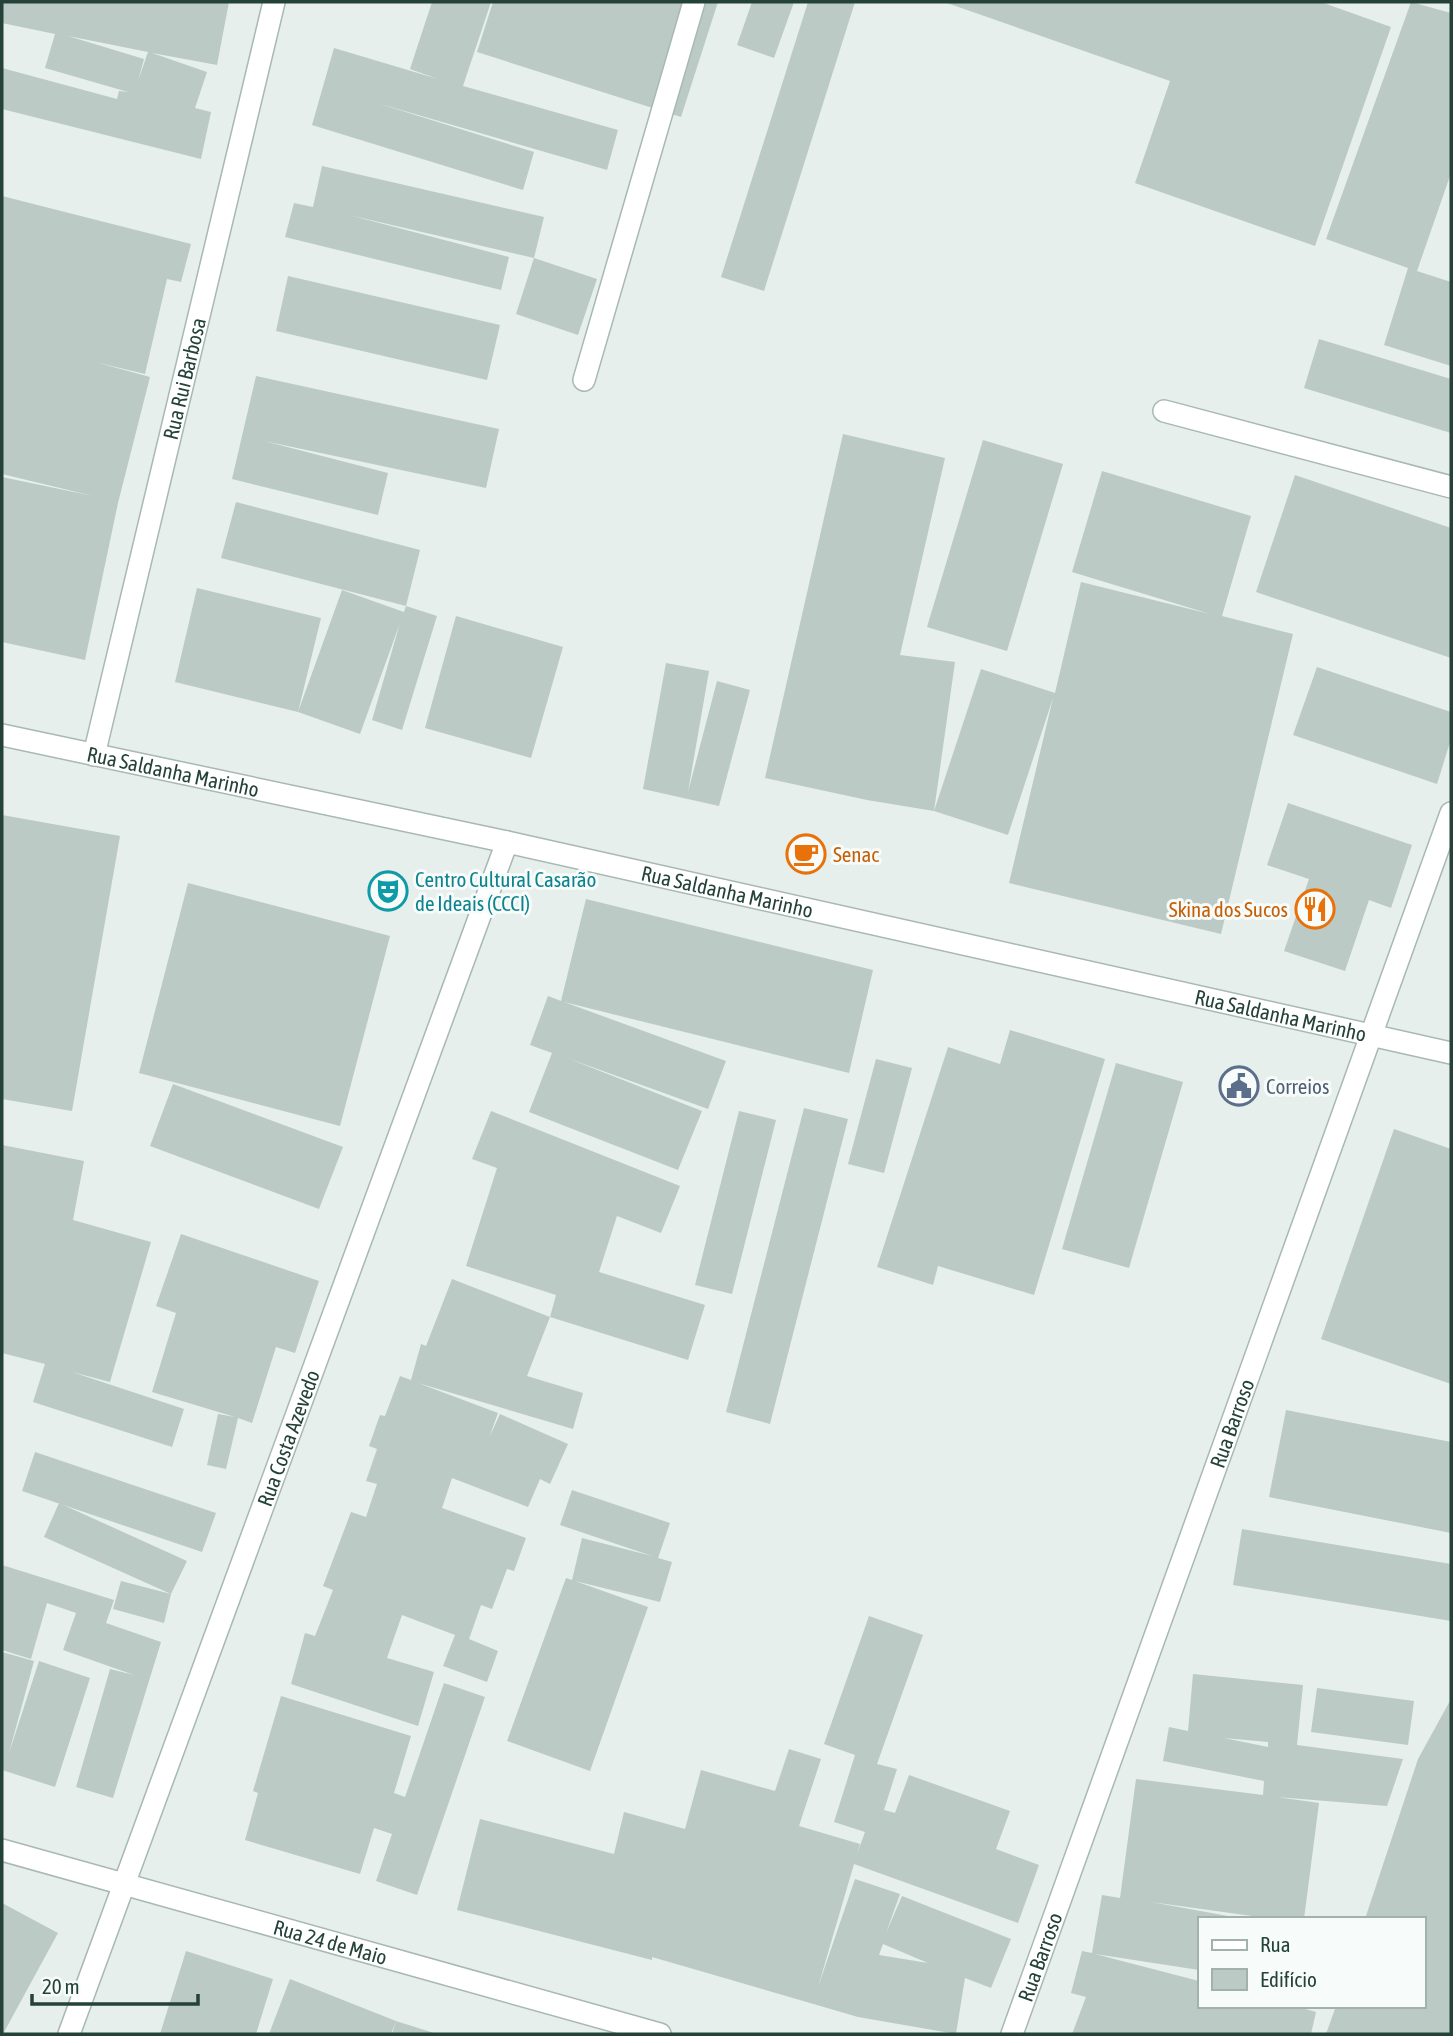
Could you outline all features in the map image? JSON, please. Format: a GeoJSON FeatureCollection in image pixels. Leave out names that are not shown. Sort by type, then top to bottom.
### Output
{"type":"FeatureCollection","features":[{"type":"Feature","properties":{"kind":"street","name":"Rua Rui Barbosa"},"geometry":{"type":"LineString","coordinates":[[94,755],[274,2]]}},
{"type":"Feature","properties":{"kind":"street"},"geometry":{"type":"LineString","coordinates":[[584,380],[694,2]]}},
{"type":"Feature","properties":{"kind":"street"},"geometry":{"type":"LineString","coordinates":[[1164,411],[1451,487]]}},
{"type":"Feature","properties":{"kind":"street","name":"Rua Saldanha Marinho"},"geometry":{"type":"LineString","coordinates":[[2,736],[507,842],[1372,1033],[1451,1053]]}},
{"type":"Feature","properties":{"kind":"street","name":"Rua Barroso"},"geometry":{"type":"LineString","coordinates":[[1012,2034],[1451,813]]}},
{"type":"Feature","properties":{"kind":"street","name":"Rua Costa Azevedo"},"geometry":{"type":"LineString","coordinates":[[69,2034],[507,842]]}},
{"type":"Feature","properties":{"kind":"street","name":"Rua 24 de Maio"},"geometry":{"type":"LineString","coordinates":[[2,1850],[660,2034]]}},
{"type":"Feature","properties":{"kind":"building"},"geometry":{"type":"Polygon","coordinates":[[[2,2],[229,2],[217,65],[152,53],[207,72],[195,108],[211,112],[201,159],[2,109],[2,68],[117,99],[119,91],[128,92],[45,68],[55,34],[2,23],[2,2]],[[68,36],[144,59],[138,81],[148,52],[68,36]]]}},
{"type":"Feature","properties":{"kind":"building"},"geometry":{"type":"Polygon","coordinates":[[[432,2],[491,2],[463,86],[618,130],[607,170],[377,103],[534,152],[523,190],[312,125],[334,48],[438,79],[410,69],[432,2]]]}},
{"type":"Feature","properties":{"kind":"building"},"geometry":{"type":"Polygon","coordinates":[[[493,2],[718,2],[681,117],[477,52],[493,2]]]}},
{"type":"Feature","properties":{"kind":"building"},"geometry":{"type":"Polygon","coordinates":[[[752,2],[794,2],[774,58],[737,45],[752,2]]]}},
{"type":"Feature","properties":{"kind":"building"},"geometry":{"type":"Polygon","coordinates":[[[808,2],[855,2],[764,291],[721,277],[808,2]]]}},
{"type":"Feature","properties":{"kind":"building"},"geometry":{"type":"Polygon","coordinates":[[[944,2],[1321,2],[1391,27],[1315,246],[1135,183],[1170,81],[944,2]]]}},
{"type":"Feature","properties":{"kind":"building"},"geometry":{"type":"Polygon","coordinates":[[[1411,2],[1451,13],[1451,173],[1417,271],[1451,282],[1451,366],[1384,345],[1408,268],[1326,239],[1411,2]]]}},
{"type":"Feature","properties":{"kind":"building"},"geometry":{"type":"Polygon","coordinates":[[[322,166],[544,217],[534,258],[349,215],[509,257],[501,290],[285,237],[294,203],[313,207],[322,166]]]}},
{"type":"Feature","properties":{"kind":"building"},"geometry":{"type":"Polygon","coordinates":[[[2,196],[191,244],[181,282],[167,279],[145,374],[95,362],[150,377],[118,503],[85,660],[2,642],[2,477],[93,496],[2,474],[2,196]]]}},
{"type":"Feature","properties":{"kind":"building"},"geometry":{"type":"Polygon","coordinates":[[[534,258],[597,279],[578,335],[516,314],[534,258]]]}},
{"type":"Feature","properties":{"kind":"building"},"geometry":{"type":"Polygon","coordinates":[[[288,276],[500,325],[487,380],[276,331],[288,276]]]}},
{"type":"Feature","properties":{"kind":"building"},"geometry":{"type":"Polygon","coordinates":[[[1319,339],[1451,379],[1451,433],[1304,388],[1319,339]]]}},
{"type":"Feature","properties":{"kind":"building"},"geometry":{"type":"Polygon","coordinates":[[[256,376],[499,429],[486,488],[264,441],[388,473],[378,515],[232,479],[256,376]]]}},
{"type":"Feature","properties":{"kind":"building"},"geometry":{"type":"Polygon","coordinates":[[[843,434],[945,458],[900,655],[955,662],[934,811],[765,778],[843,434]]]}},
{"type":"Feature","properties":{"kind":"building"},"geometry":{"type":"Polygon","coordinates":[[[983,440],[1063,464],[1007,651],[927,627],[983,440]]]}},
{"type":"Feature","properties":{"kind":"building"},"geometry":{"type":"Polygon","coordinates":[[[1102,471],[1251,516],[1222,616],[1293,634],[1221,934],[1009,883],[1053,698],[1008,835],[934,811],[981,669],[1055,693],[1081,582],[1210,614],[1072,572],[1102,471]]]}},
{"type":"Feature","properties":{"kind":"building"},"geometry":{"type":"Polygon","coordinates":[[[1295,475],[1451,528],[1451,658],[1256,592],[1295,475]]]}},
{"type":"Feature","properties":{"kind":"building"},"geometry":{"type":"Polygon","coordinates":[[[236,502],[420,550],[406,606],[221,558],[236,502]]]}},
{"type":"Feature","properties":{"kind":"building"},"geometry":{"type":"Polygon","coordinates":[[[197,588],[321,618],[298,712],[175,682],[197,588]]]}},
{"type":"Feature","properties":{"kind":"building"},"geometry":{"type":"Polygon","coordinates":[[[342,590],[404,612],[406,606],[437,616],[402,730],[372,720],[400,623],[360,734],[298,712],[342,590]]]}},
{"type":"Feature","properties":{"kind":"building"},"geometry":{"type":"Polygon","coordinates":[[[456,616],[563,647],[531,758],[425,728],[456,616]]]}},
{"type":"Feature","properties":{"kind":"building"},"geometry":{"type":"Polygon","coordinates":[[[666,663],[709,671],[688,792],[717,681],[750,690],[719,806],[643,789],[666,663]]]}},
{"type":"Feature","properties":{"kind":"building"},"geometry":{"type":"Polygon","coordinates":[[[1317,667],[1451,712],[1451,739],[1437,784],[1293,735],[1317,667]]]}},
{"type":"Feature","properties":{"kind":"building"},"geometry":{"type":"Polygon","coordinates":[[[1288,803],[1412,845],[1391,908],[1369,900],[1345,971],[1284,951],[1309,879],[1267,865],[1288,803]]]}},
{"type":"Feature","properties":{"kind":"building"},"geometry":{"type":"Polygon","coordinates":[[[2,815],[120,836],[72,1111],[2,1099],[2,815]]]}},
{"type":"Feature","properties":{"kind":"building"},"geometry":{"type":"Polygon","coordinates":[[[188,883],[390,936],[340,1126],[139,1073],[188,883]]]}},
{"type":"Feature","properties":{"kind":"building"},"geometry":{"type":"Polygon","coordinates":[[[586,899],[873,970],[849,1073],[564,1002],[726,1061],[708,1109],[567,1058],[702,1111],[678,1170],[529,1112],[552,1053],[530,1045],[548,996],[561,1001],[586,899]]]}},
{"type":"Feature","properties":{"kind":"building"},"geometry":{"type":"Polygon","coordinates":[[[1010,1030],[1105,1059],[1034,1295],[938,1266],[933,1285],[877,1267],[948,1047],[1000,1064],[1010,1030]]]}},
{"type":"Feature","properties":{"kind":"building"},"geometry":{"type":"Polygon","coordinates":[[[876,1059],[912,1068],[884,1173],[848,1164],[876,1059]]]}},
{"type":"Feature","properties":{"kind":"building"},"geometry":{"type":"Polygon","coordinates":[[[1116,1063],[1183,1082],[1129,1268],[1062,1249],[1116,1063]]]}},
{"type":"Feature","properties":{"kind":"building"},"geometry":{"type":"Polygon","coordinates":[[[173,1084],[343,1147],[319,1209],[150,1146],[173,1084]]]}},
{"type":"Feature","properties":{"kind":"building"},"geometry":{"type":"Polygon","coordinates":[[[804,1108],[848,1119],[770,1424],[726,1412],[804,1108]]]}},
{"type":"Feature","properties":{"kind":"building"},"geometry":{"type":"Polygon","coordinates":[[[491,1111],[680,1186],[661,1233],[617,1216],[599,1272],[705,1305],[688,1360],[550,1317],[556,1295],[466,1266],[497,1168],[472,1159],[491,1111]]]}},
{"type":"Feature","properties":{"kind":"building"},"geometry":{"type":"Polygon","coordinates":[[[739,1111],[776,1120],[732,1294],[695,1285],[739,1111]]]}},
{"type":"Feature","properties":{"kind":"building"},"geometry":{"type":"Polygon","coordinates":[[[1394,1129],[1451,1149],[1451,1384],[1321,1339],[1394,1129]]]}},
{"type":"Feature","properties":{"kind":"building"},"geometry":{"type":"Polygon","coordinates":[[[2,1145],[84,1161],[73,1220],[151,1242],[110,1382],[72,1372],[184,1409],[172,1447],[33,1402],[45,1364],[2,1353],[2,1145]]]}},
{"type":"Feature","properties":{"kind":"building"},"geometry":{"type":"Polygon","coordinates":[[[181,1234],[319,1281],[295,1353],[276,1347],[252,1423],[238,1418],[226,1469],[207,1465],[218,1414],[235,1417],[152,1392],[176,1313],[156,1306],[181,1234]]]}},
{"type":"Feature","properties":{"kind":"building"},"geometry":{"type":"Polygon","coordinates":[[[452,1279],[550,1317],[527,1376],[583,1393],[573,1429],[418,1383],[498,1413],[489,1438],[500,1414],[568,1444],[550,1484],[540,1479],[528,1507],[452,1478],[442,1508],[526,1538],[514,1571],[507,1569],[492,1609],[481,1605],[469,1639],[498,1651],[487,1682],[443,1666],[455,1635],[402,1615],[387,1658],[434,1672],[418,1726],[291,1684],[305,1633],[315,1636],[333,1590],[323,1586],[351,1512],[366,1517],[377,1484],[366,1481],[377,1449],[369,1446],[380,1415],[385,1416],[400,1376],[411,1380],[421,1344],[426,1346],[452,1279]]]}},
{"type":"Feature","properties":{"kind":"building"},"geometry":{"type":"Polygon","coordinates":[[[1286,1410],[1451,1442],[1451,1533],[1269,1497],[1286,1410]]]}},
{"type":"Feature","properties":{"kind":"building"},"geometry":{"type":"Polygon","coordinates":[[[35,1452],[216,1513],[202,1552],[22,1491],[35,1452]]]}},
{"type":"Feature","properties":{"kind":"building"},"geometry":{"type":"Polygon","coordinates":[[[572,1490],[670,1523],[658,1558],[672,1562],[660,1602],[575,1581],[648,1607],[590,1771],[507,1741],[566,1578],[572,1580],[582,1538],[652,1556],[560,1525],[572,1490]]]}},
{"type":"Feature","properties":{"kind":"building"},"geometry":{"type":"Polygon","coordinates":[[[59,1503],[187,1561],[171,1594],[44,1537],[59,1503]]]}},
{"type":"Feature","properties":{"kind":"building"},"geometry":{"type":"Polygon","coordinates":[[[1242,1529],[1451,1564],[1451,1621],[1233,1585],[1242,1529]]]}},
{"type":"Feature","properties":{"kind":"building"},"geometry":{"type":"Polygon","coordinates":[[[2,1565],[114,1600],[106,1623],[161,1642],[113,1798],[76,1787],[110,1669],[134,1675],[63,1650],[76,1613],[47,1603],[31,1659],[2,1650],[2,1565]]]}},
{"type":"Feature","properties":{"kind":"building"},"geometry":{"type":"Polygon","coordinates":[[[121,1581],[171,1594],[164,1623],[113,1609],[121,1581]]]}},
{"type":"Feature","properties":{"kind":"building"},"geometry":{"type":"Polygon","coordinates":[[[869,1616],[923,1635],[877,1764],[897,1769],[884,1810],[895,1813],[909,1775],[1010,1811],[996,1849],[1039,1865],[1018,1923],[854,1864],[818,1987],[855,1879],[900,1894],[886,1933],[902,1896],[1011,1939],[991,1988],[965,1978],[956,2034],[858,2017],[652,1957],[652,1960],[457,1910],[480,1819],[614,1854],[624,1812],[685,1829],[701,1770],[775,1791],[789,1749],[821,1759],[799,1826],[860,1844],[857,1854],[865,1832],[834,1822],[855,1755],[824,1744],[869,1616]],[[883,1944],[879,1955],[928,1963],[883,1944]]]}},
{"type":"Feature","properties":{"kind":"building"},"geometry":{"type":"Polygon","coordinates":[[[2,1652],[34,1661],[9,1753],[39,1661],[90,1678],[55,1787],[2,1770],[2,1652]]]}},
{"type":"Feature","properties":{"kind":"building"},"geometry":{"type":"Polygon","coordinates":[[[1193,1674],[1303,1685],[1297,1745],[1403,1759],[1387,1806],[1277,1797],[1319,1803],[1304,1917],[1259,1917],[1151,1902],[1228,1916],[1198,1917],[1198,1970],[1095,1954],[1198,1981],[1198,2008],[1302,2008],[1316,2012],[1311,2034],[1072,2034],[1086,1997],[1071,1993],[1082,1951],[1092,1953],[1102,1895],[1120,1898],[1136,1779],[1263,1795],[1264,1781],[1163,1761],[1169,1727],[1188,1731],[1193,1674]],[[1224,1738],[1268,1747],[1268,1742],[1224,1738]]]}},
{"type":"Feature","properties":{"kind":"building"},"geometry":{"type":"Polygon","coordinates":[[[444,1683],[485,1697],[417,1895],[376,1881],[392,1834],[374,1828],[360,1874],[245,1840],[258,1793],[253,1791],[281,1696],[411,1736],[394,1793],[405,1797],[444,1683]]]}},
{"type":"Feature","properties":{"kind":"building"},"geometry":{"type":"Polygon","coordinates":[[[1317,1688],[1414,1701],[1408,1745],[1311,1732],[1317,1688]]]}},
{"type":"Feature","properties":{"kind":"building"},"geometry":{"type":"Polygon","coordinates":[[[1451,1699],[1451,2034],[1326,2034],[1335,2008],[1425,2008],[1425,1917],[1366,1917],[1418,1759],[1451,1699]]]}},
{"type":"Feature","properties":{"kind":"building"},"geometry":{"type":"Polygon","coordinates":[[[2,1903],[58,1933],[3,2034],[2,2034],[2,1903]]]}},
{"type":"Feature","properties":{"kind":"building"},"geometry":{"type":"Polygon","coordinates":[[[186,1951],[273,1979],[256,2034],[160,2034],[186,1951]]]}},
{"type":"Feature","properties":{"kind":"building"},"geometry":{"type":"Polygon","coordinates":[[[290,1979],[396,2021],[391,2034],[269,2034],[290,1979]]]}},
{"type":"Feature","properties":{"kind":"building"},"geometry":{"type":"Polygon","coordinates":[[[396,2021],[437,2034],[392,2034],[396,2021]]]}},
{"type":"Feature","properties":{"kind":"place","name":"Senac"},"geometry":{"type":"Point","coordinates":[806,854]}},
{"type":"Feature","properties":{"kind":"place","name":"Centro Cultural Casarão de Ideais (CCCI)"},"geometry":{"type":"Point","coordinates":[388,891]}},
{"type":"Feature","properties":{"kind":"place","name":"Skina dos Sucos"},"geometry":{"type":"Point","coordinates":[1315,909]}},
{"type":"Feature","properties":{"kind":"place","name":"Correios"},"geometry":{"type":"Point","coordinates":[1239,1086]}}]}
